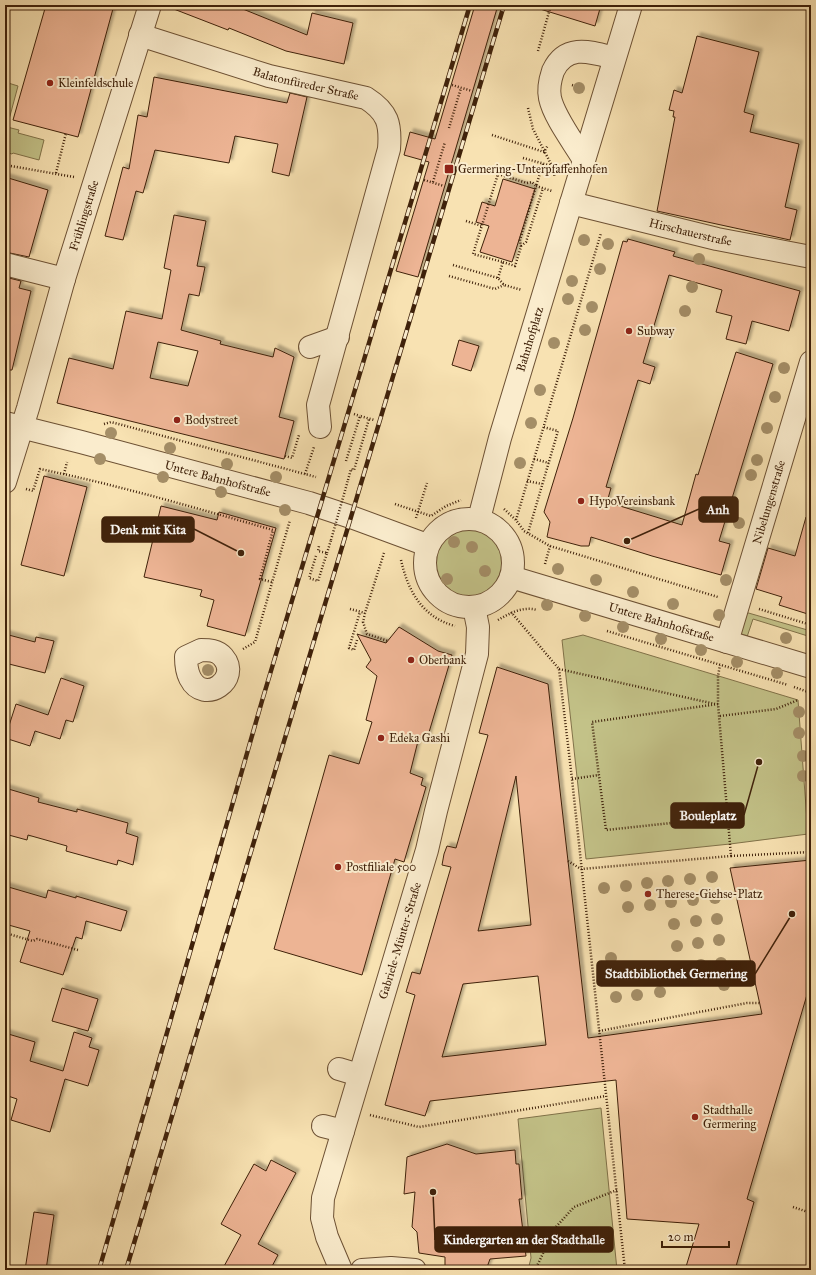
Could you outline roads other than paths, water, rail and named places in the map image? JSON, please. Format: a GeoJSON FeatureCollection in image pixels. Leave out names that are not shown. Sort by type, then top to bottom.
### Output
{"type":"FeatureCollection","features":[{"type":"Feature","properties":{"kind":"street","name":"Frühlingstraße"},"geometry":{"type":"LineString","coordinates":[[13,485],[14,426],[64,279],[150,5]]}},
{"type":"Feature","properties":{"kind":"street","name":"Bahnhofplatz"},"geometry":{"type":"LineString","coordinates":[[479,519],[502,432],[631,5]]}},
{"type":"Feature","properties":{"kind":"street","name":"Balatonfüreder Straße"},"geometry":{"type":"LineString","coordinates":[[140,35],[269,76],[366,98],[377,105],[387,118],[391,132],[389,149],[318,405],[320,427]]}},
{"type":"Feature","properties":{"kind":"street"},"geometry":{"type":"LineString","coordinates":[[584,160],[554,109],[550,98],[549,89],[551,78],[560,60],[567,55],[579,51],[597,53],[614,58]]}},
{"type":"Feature","properties":{"kind":"street","name":"Hirschauerstraße"},"geometry":{"type":"LineString","coordinates":[[571,203],[623,209],[717,239],[805,251]]}},
{"type":"Feature","properties":{"kind":"street"},"geometry":{"type":"LineString","coordinates":[[5,264],[64,279]]}},
{"type":"Feature","properties":{"kind":"street"},"geometry":{"type":"LineString","coordinates":[[310,347],[338,337]]}},
{"type":"Feature","properties":{"kind":"street","name":"Nibelungenstraße"},"geometry":{"type":"LineString","coordinates":[[727,642],[811,362]]}},
{"type":"Feature","properties":{"kind":"street","name":"Untere Bahnhofstraße"},"geometry":{"type":"LineString","coordinates":[[14,426],[81,442],[309,503],[428,545]]}},
{"type":"Feature","properties":{"kind":"street"},"geometry":{"type":"LineString","coordinates":[[466,518],[479,519],[492,525],[503,535],[511,548],[513,563],[511,577],[505,589],[496,598],[485,604],[474,607],[459,606],[447,602],[437,594],[429,584],[425,572],[424,559],[433,535],[443,526],[466,518]]}},
{"type":"Feature","properties":{"kind":"street","name":"Untere Bahnhofstraße"},"geometry":{"type":"LineString","coordinates":[[511,577],[811,667]]}},
{"type":"Feature","properties":{"kind":"street","name":"Gabriele-Münter-Straße"},"geometry":{"type":"LineString","coordinates":[[341,1270],[327,1237],[322,1218],[323,1198],[333,1129],[349,1110],[349,1072],[427,850],[477,654],[478,627],[474,607]]}},
{"type":"Feature","properties":{"kind":"street"},"geometry":{"type":"LineString","coordinates":[[362,1270],[391,1268],[415,1270]]}},
{"type":"Feature","properties":{"kind":"railway"},"geometry":{"type":"LineString","coordinates":[[99,1270],[262,701],[470,5]]}},
{"type":"Feature","properties":{"kind":"railway"},"geometry":{"type":"LineString","coordinates":[[126,1270],[504,5]]}},
{"type":"Feature","properties":{"kind":"place","name":"Kleinfeldschule"},"geometry":{"type":"Point","coordinates":[50,83]}},
{"type":"Feature","properties":{"kind":"place","name":"Germering-Unterpfaffenhofen"},"geometry":{"type":"Point","coordinates":[449,169]}},
{"type":"Feature","properties":{"kind":"place","name":"Subway"},"geometry":{"type":"Point","coordinates":[629,331]}},
{"type":"Feature","properties":{"kind":"place","name":"Bodystreet"},"geometry":{"type":"Point","coordinates":[177,420]}},
{"type":"Feature","properties":{"kind":"place","name":"HypoVereinsbank"},"geometry":{"type":"Point","coordinates":[581,501]}},
{"type":"Feature","properties":{"kind":"place","name":"Anh"},"geometry":{"type":"Point","coordinates":[627,541]}},
{"type":"Feature","properties":{"kind":"place","name":"Denk mit Kita"},"geometry":{"type":"Point","coordinates":[241,553]}},
{"type":"Feature","properties":{"kind":"place","name":"Oberbank"},"geometry":{"type":"Point","coordinates":[411,660]}},
{"type":"Feature","properties":{"kind":"place","name":"Edeka Gashi"},"geometry":{"type":"Point","coordinates":[381,738]}},
{"type":"Feature","properties":{"kind":"place","name":"Bouleplatz"},"geometry":{"type":"Point","coordinates":[759,762]}},
{"type":"Feature","properties":{"kind":"place","name":"Postfiliale 500"},"geometry":{"type":"Point","coordinates":[338,867]}},
{"type":"Feature","properties":{"kind":"place","name":"Therese-Giehse-Platz"},"geometry":{"type":"Point","coordinates":[648,894]}},
{"type":"Feature","properties":{"kind":"place","name":"Stadtbibliothek Germering"},"geometry":{"type":"Point","coordinates":[792,914]}},
{"type":"Feature","properties":{"kind":"place","name":"Stadthalle Germering"},"geometry":{"type":"Point","coordinates":[695,1117]}},
{"type":"Feature","properties":{"kind":"place","name":"Kindergarten an der Stadthalle"},"geometry":{"type":"Point","coordinates":[433,1192]}}]}
